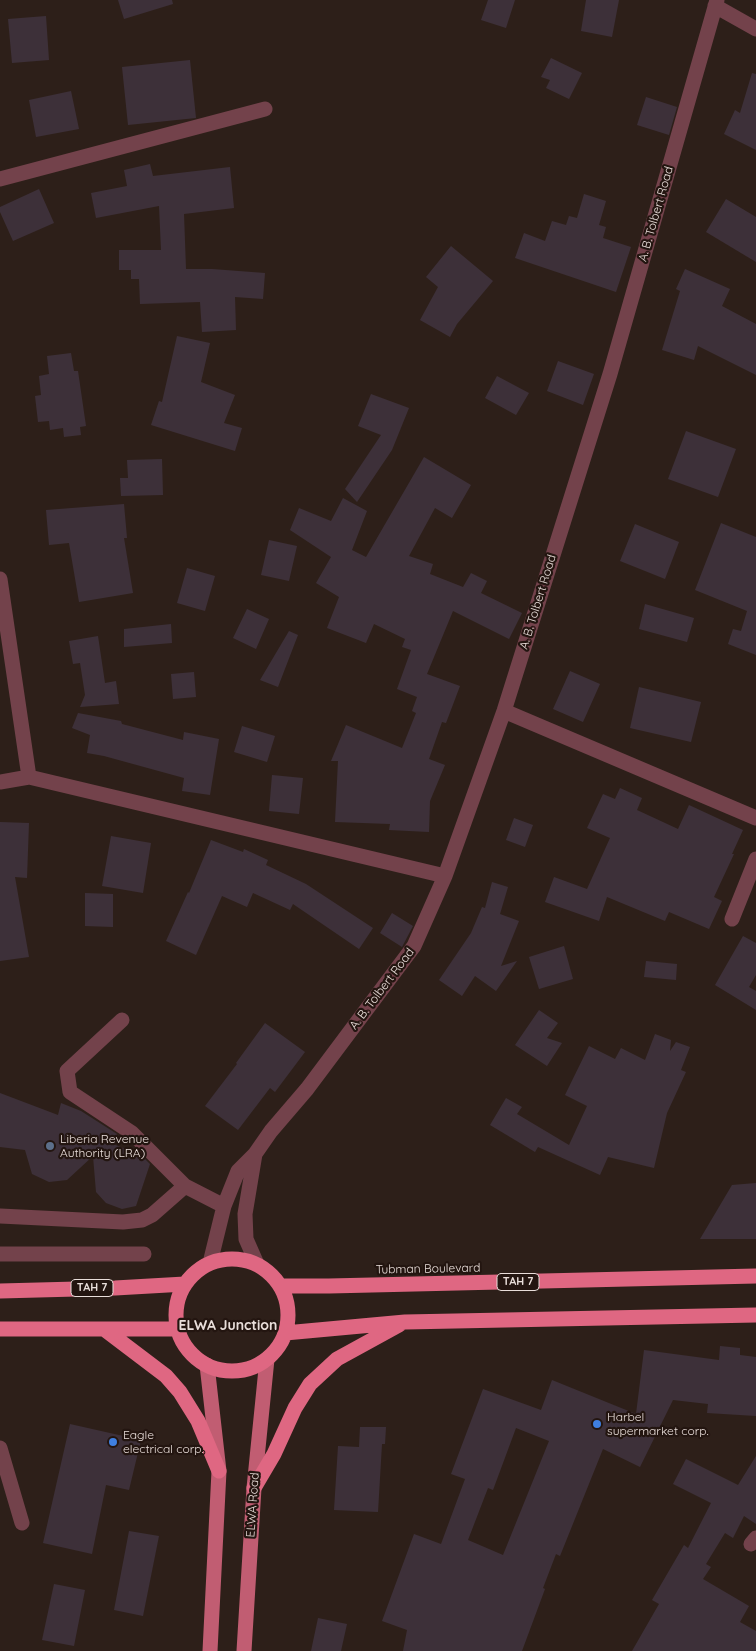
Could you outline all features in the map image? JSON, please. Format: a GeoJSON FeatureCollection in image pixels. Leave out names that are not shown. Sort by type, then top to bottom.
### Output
{"type":"FeatureCollection","features":[{"type":"Feature","properties":{"kind":"highway"},"geometry":{"type":"LineString","coordinates":[[225,1259],[242,1260],[257,1264],[270,1274],[280,1286],[286,1301],[288,1317],[285,1332],[278,1347],[267,1359],[254,1367],[238,1371],[222,1370],[207,1365],[193,1356],[183,1344],[177,1329],[175,1313],[178,1298],[185,1284],[196,1272],[210,1263],[225,1259]]}},
{"type":"Feature","properties":{"kind":"highway","name":"Tubman Boulevard"},"geometry":{"type":"LineString","coordinates":[[280,1286],[756,1276]]}},
{"type":"Feature","properties":{"kind":"highway","name":"TAH 7"},"geometry":{"type":"LineString","coordinates":[[0,1291],[185,1284]]}},
{"type":"Feature","properties":{"kind":"highway"},"geometry":{"type":"LineString","coordinates":[[285,1332],[405,1322],[756,1316]]}},
{"type":"Feature","properties":{"kind":"highway"},"geometry":{"type":"LineString","coordinates":[[254,1488],[274,1454],[294,1408],[310,1384],[337,1359],[405,1322]]}},
{"type":"Feature","properties":{"kind":"highway"},"geometry":{"type":"LineString","coordinates":[[0,1329],[177,1329]]}},
{"type":"Feature","properties":{"kind":"highway"},"geometry":{"type":"LineString","coordinates":[[104,1329],[166,1376],[180,1392],[198,1421],[219,1470]]}},
{"type":"Feature","properties":{"kind":"main road","name":"ELWA Road"},"geometry":{"type":"LineString","coordinates":[[244,1651],[254,1488],[267,1359]]}},
{"type":"Feature","properties":{"kind":"main road"},"geometry":{"type":"LineString","coordinates":[[207,1365],[219,1470],[210,1651]]}},
{"type":"Feature","properties":{"kind":"street"},"geometry":{"type":"LineString","coordinates":[[716,3],[756,29]]}},
{"type":"Feature","properties":{"kind":"street","name":"A. B. Tolbert Road"},"geometry":{"type":"LineString","coordinates":[[210,1263],[224,1206],[238,1171],[255,1154],[271,1131],[307,1089],[414,946],[445,876],[504,711],[610,374],[716,3]]}},
{"type":"Feature","properties":{"kind":"street"},"geometry":{"type":"LineString","coordinates":[[0,179],[264,109]]}},
{"type":"Feature","properties":{"kind":"street"},"geometry":{"type":"LineString","coordinates":[[0,579],[29,777]]}},
{"type":"Feature","properties":{"kind":"street"},"geometry":{"type":"LineString","coordinates":[[504,711],[756,818]]}},
{"type":"Feature","properties":{"kind":"street"},"geometry":{"type":"LineString","coordinates":[[0,782],[29,777],[445,876]]}},
{"type":"Feature","properties":{"kind":"street"},"geometry":{"type":"LineString","coordinates":[[732,919],[756,859]]}},
{"type":"Feature","properties":{"kind":"street"},"geometry":{"type":"LineString","coordinates":[[122,1020],[67,1071],[70,1092],[132,1133],[185,1186],[224,1206]]}},
{"type":"Feature","properties":{"kind":"street","name":"A. B. Tolbert Road"},"geometry":{"type":"LineString","coordinates":[[255,1154],[245,1214],[246,1239],[257,1264]]}},
{"type":"Feature","properties":{"kind":"street"},"geometry":{"type":"LineString","coordinates":[[0,1216],[123,1222],[142,1220],[152,1215],[185,1186]]}},
{"type":"Feature","properties":{"kind":"street"},"geometry":{"type":"LineString","coordinates":[[0,1254],[144,1254]]}},
{"type":"Feature","properties":{"kind":"street"},"geometry":{"type":"LineString","coordinates":[[0,1448],[22,1524]]}},
{"type":"Feature","properties":{"kind":"building"},"geometry":{"type":"Polygon","coordinates":[[[118,0],[172,0],[173,4],[124,19],[118,0]]]}},
{"type":"Feature","properties":{"kind":"building"},"geometry":{"type":"Polygon","coordinates":[[[488,0],[515,0],[506,28],[481,20],[488,0]]]}},
{"type":"Feature","properties":{"kind":"building"},"geometry":{"type":"Polygon","coordinates":[[[586,0],[619,0],[612,37],[581,31],[586,0]]]}},
{"type":"Feature","properties":{"kind":"building"},"geometry":{"type":"Polygon","coordinates":[[[46,16],[49,60],[12,63],[8,19],[46,16]]]}},
{"type":"Feature","properties":{"kind":"building"},"geometry":{"type":"Polygon","coordinates":[[[551,58],[582,73],[569,99],[546,88],[550,80],[541,77],[551,58]]]}},
{"type":"Feature","properties":{"kind":"building"},"geometry":{"type":"Polygon","coordinates":[[[190,60],[196,118],[128,125],[122,67],[190,60]]]}},
{"type":"Feature","properties":{"kind":"building"},"geometry":{"type":"Polygon","coordinates":[[[752,73],[756,74],[756,150],[724,134],[735,110],[740,113],[752,73]]]}},
{"type":"Feature","properties":{"kind":"building"},"geometry":{"type":"Polygon","coordinates":[[[71,91],[79,129],[36,137],[29,100],[71,91]]]}},
{"type":"Feature","properties":{"kind":"building"},"geometry":{"type":"Polygon","coordinates":[[[646,97],[677,107],[669,135],[637,125],[646,97]]]}},
{"type":"Feature","properties":{"kind":"building"},"geometry":{"type":"Polygon","coordinates":[[[150,164],[153,176],[230,167],[234,208],[184,214],[186,269],[265,273],[263,299],[235,297],[236,330],[202,332],[200,302],[140,304],[139,279],[131,279],[131,270],[119,270],[119,250],[161,250],[159,206],[96,218],[91,193],[127,186],[124,170],[150,164]]]}},
{"type":"Feature","properties":{"kind":"building"},"geometry":{"type":"Polygon","coordinates":[[[39,189],[54,223],[13,241],[0,212],[0,207],[39,189]]]}},
{"type":"Feature","properties":{"kind":"building"},"geometry":{"type":"Polygon","coordinates":[[[584,194],[606,201],[599,225],[606,227],[603,238],[631,247],[616,292],[515,258],[524,233],[545,241],[552,221],[566,225],[569,216],[577,218],[584,194]]]}},
{"type":"Feature","properties":{"kind":"building"},"geometry":{"type":"Polygon","coordinates":[[[726,199],[756,217],[756,262],[706,232],[726,199]]]}},
{"type":"Feature","properties":{"kind":"building"},"geometry":{"type":"Polygon","coordinates":[[[451,246],[493,281],[457,324],[450,337],[420,320],[438,287],[426,277],[451,246]]]}},
{"type":"Feature","properties":{"kind":"building"},"geometry":{"type":"Polygon","coordinates":[[[685,269],[730,289],[722,306],[756,324],[756,375],[698,346],[694,360],[662,350],[680,291],[676,289],[685,269]]]}},
{"type":"Feature","properties":{"kind":"building"},"geometry":{"type":"Polygon","coordinates":[[[177,336],[210,343],[201,382],[235,395],[224,423],[242,428],[235,451],[151,425],[159,401],[162,402],[177,336]]]}},
{"type":"Feature","properties":{"kind":"building"},"geometry":{"type":"Polygon","coordinates":[[[71,353],[74,371],[78,371],[86,426],[80,427],[81,435],[64,437],[63,428],[50,430],[49,421],[38,422],[35,396],[41,395],[39,376],[49,374],[47,356],[71,353]]]}},
{"type":"Feature","properties":{"kind":"building"},"geometry":{"type":"Polygon","coordinates":[[[558,361],[594,374],[583,405],[547,391],[558,361]]]}},
{"type":"Feature","properties":{"kind":"building"},"geometry":{"type":"Polygon","coordinates":[[[497,376],[529,393],[516,415],[485,398],[497,376]]]}},
{"type":"Feature","properties":{"kind":"building"},"geometry":{"type":"Polygon","coordinates":[[[371,394],[409,408],[392,450],[357,502],[345,489],[381,435],[358,426],[371,394]]]}},
{"type":"Feature","properties":{"kind":"building"},"geometry":{"type":"Polygon","coordinates":[[[686,431],[736,449],[718,497],[668,479],[686,431]]]}},
{"type":"Feature","properties":{"kind":"building"},"geometry":{"type":"Polygon","coordinates":[[[424,457],[471,485],[452,518],[435,508],[409,556],[433,564],[430,574],[463,587],[471,573],[487,581],[481,593],[522,613],[509,639],[453,611],[427,674],[460,686],[446,723],[442,722],[429,759],[445,765],[430,801],[429,832],[389,830],[390,824],[335,822],[338,761],[331,761],[346,725],[402,748],[416,713],[412,711],[417,697],[397,689],[411,650],[402,647],[405,639],[374,624],[366,643],[327,628],[339,597],[316,583],[331,557],[290,530],[299,508],[331,521],[343,498],[367,511],[352,550],[366,557],[424,457]]]}},
{"type":"Feature","properties":{"kind":"building"},"geometry":{"type":"Polygon","coordinates":[[[162,459],[163,495],[121,496],[120,478],[128,478],[127,460],[162,459]]]}},
{"type":"Feature","properties":{"kind":"building"},"geometry":{"type":"Polygon","coordinates":[[[124,504],[127,538],[124,538],[133,593],[79,602],[69,543],[49,545],[46,510],[124,504]]]}},
{"type":"Feature","properties":{"kind":"building"},"geometry":{"type":"Polygon","coordinates":[[[721,523],[756,537],[756,655],[728,644],[733,629],[741,631],[747,611],[695,590],[721,523]]]}},
{"type":"Feature","properties":{"kind":"building"},"geometry":{"type":"Polygon","coordinates":[[[635,524],[679,542],[665,579],[620,561],[635,524]]]}},
{"type":"Feature","properties":{"kind":"building"},"geometry":{"type":"Polygon","coordinates":[[[269,540],[297,546],[289,581],[261,575],[269,540]]]}},
{"type":"Feature","properties":{"kind":"building"},"geometry":{"type":"Polygon","coordinates":[[[187,568],[215,576],[205,611],[177,603],[187,568]]]}},
{"type":"Feature","properties":{"kind":"building"},"geometry":{"type":"Polygon","coordinates":[[[645,604],[694,618],[687,642],[639,629],[645,604]]]}},
{"type":"Feature","properties":{"kind":"building"},"geometry":{"type":"Polygon","coordinates":[[[247,609],[269,619],[256,649],[233,638],[247,609]]]}},
{"type":"Feature","properties":{"kind":"building"},"geometry":{"type":"Polygon","coordinates":[[[171,624],[172,643],[124,647],[124,629],[171,624]]]}},
{"type":"Feature","properties":{"kind":"building"},"geometry":{"type":"Polygon","coordinates":[[[289,631],[298,635],[278,687],[260,680],[289,631]]]}},
{"type":"Feature","properties":{"kind":"building"},"geometry":{"type":"Polygon","coordinates":[[[98,636],[105,683],[116,681],[119,704],[80,707],[85,695],[80,663],[73,664],[69,641],[98,636]]]}},
{"type":"Feature","properties":{"kind":"building"},"geometry":{"type":"Polygon","coordinates":[[[570,671],[600,684],[583,722],[553,709],[570,671]]]}},
{"type":"Feature","properties":{"kind":"building"},"geometry":{"type":"Polygon","coordinates":[[[194,672],[196,697],[173,699],[171,674],[194,672]]]}},
{"type":"Feature","properties":{"kind":"building"},"geometry":{"type":"Polygon","coordinates":[[[639,687],[701,702],[691,742],[630,728],[639,687]]]}},
{"type":"Feature","properties":{"kind":"building"},"geometry":{"type":"Polygon","coordinates":[[[78,713],[121,721],[122,724],[183,740],[184,732],[219,739],[210,795],[182,791],[184,778],[87,753],[90,735],[72,728],[78,713]]]}},
{"type":"Feature","properties":{"kind":"building"},"geometry":{"type":"Polygon","coordinates":[[[242,726],[275,736],[267,762],[234,752],[242,726]]]}},
{"type":"Feature","properties":{"kind":"building"},"geometry":{"type":"Polygon","coordinates":[[[272,775],[303,778],[299,814],[269,811],[272,775]]]}},
{"type":"Feature","properties":{"kind":"building"},"geometry":{"type":"Polygon","coordinates":[[[620,788],[642,798],[637,810],[678,829],[689,805],[743,830],[714,897],[722,901],[709,929],[669,912],[665,921],[607,897],[599,921],[545,902],[554,877],[587,889],[610,838],[587,828],[603,794],[615,799],[620,788]]]}},
{"type":"Feature","properties":{"kind":"building"},"geometry":{"type":"Polygon","coordinates":[[[514,818],[533,825],[525,847],[506,840],[514,818]]]}},
{"type":"Feature","properties":{"kind":"building"},"geometry":{"type":"Polygon","coordinates":[[[0,822],[29,823],[27,878],[15,877],[29,957],[0,961],[0,822]]]}},
{"type":"Feature","properties":{"kind":"building"},"geometry":{"type":"Polygon","coordinates":[[[111,836],[151,843],[143,893],[102,886],[111,836]]]}},
{"type":"Feature","properties":{"kind":"building"},"geometry":{"type":"Polygon","coordinates":[[[211,840],[243,852],[244,849],[268,860],[266,865],[306,884],[373,928],[359,949],[293,904],[290,910],[253,893],[247,907],[222,896],[196,955],[166,941],[211,840]]]}},
{"type":"Feature","properties":{"kind":"building"},"geometry":{"type":"Polygon","coordinates":[[[492,882],[508,887],[500,914],[519,921],[501,966],[517,961],[496,991],[475,976],[462,996],[439,980],[471,933],[482,907],[485,908],[492,882]]]}},
{"type":"Feature","properties":{"kind":"building"},"geometry":{"type":"Polygon","coordinates":[[[85,893],[113,894],[113,927],[85,926],[85,893]]]}},
{"type":"Feature","properties":{"kind":"building"},"geometry":{"type":"Polygon","coordinates":[[[392,913],[413,926],[402,947],[380,933],[392,913]]]}},
{"type":"Feature","properties":{"kind":"building"},"geometry":{"type":"Polygon","coordinates":[[[743,936],[756,943],[756,975],[749,987],[756,991],[756,1010],[715,985],[743,936]]]}},
{"type":"Feature","properties":{"kind":"building"},"geometry":{"type":"Polygon","coordinates":[[[564,946],[573,979],[539,989],[529,957],[564,946]]]}},
{"type":"Feature","properties":{"kind":"building"},"geometry":{"type":"Polygon","coordinates":[[[646,961],[677,964],[676,980],[644,977],[646,961]]]}},
{"type":"Feature","properties":{"kind":"building"},"geometry":{"type":"Polygon","coordinates":[[[539,1010],[558,1023],[547,1038],[562,1043],[547,1066],[515,1045],[539,1010]]]}},
{"type":"Feature","properties":{"kind":"building"},"geometry":{"type":"Polygon","coordinates":[[[265,1023],[305,1052],[275,1092],[270,1088],[238,1130],[205,1106],[265,1023]]]}},
{"type":"Feature","properties":{"kind":"building"},"geometry":{"type":"Polygon","coordinates":[[[655,1034],[671,1040],[670,1051],[676,1042],[690,1047],[681,1070],[686,1072],[667,1113],[654,1168],[608,1157],[600,1175],[538,1147],[535,1152],[490,1125],[506,1098],[522,1107],[517,1114],[569,1145],[587,1106],[565,1095],[589,1046],[615,1059],[621,1048],[645,1060],[655,1034]]]}},
{"type":"Feature","properties":{"kind":"building"},"geometry":{"type":"Polygon","coordinates":[[[0,1093],[58,1115],[61,1103],[81,1111],[117,1134],[113,1144],[141,1155],[150,1164],[136,1206],[122,1209],[106,1203],[96,1192],[93,1156],[67,1180],[49,1182],[32,1174],[25,1150],[0,1147],[0,1093]]]}},
{"type":"Feature","properties":{"kind":"building"},"geometry":{"type":"Polygon","coordinates":[[[756,1183],[756,1239],[700,1239],[732,1185],[756,1183]]]}},
{"type":"Feature","properties":{"kind":"building"},"geometry":{"type":"Polygon","coordinates":[[[720,1346],[740,1348],[740,1355],[756,1357],[756,1416],[707,1413],[708,1404],[673,1400],[640,1467],[603,1449],[560,1556],[556,1554],[522,1651],[403,1651],[407,1630],[382,1621],[414,1534],[441,1544],[465,1479],[451,1474],[483,1389],[541,1410],[552,1380],[636,1414],[644,1350],[719,1360],[720,1346]],[[516,1428],[493,1490],[488,1488],[468,1540],[503,1555],[549,1441],[516,1428]]]}},
{"type":"Feature","properties":{"kind":"building"},"geometry":{"type":"Polygon","coordinates":[[[70,1424],[141,1440],[129,1490],[106,1485],[92,1554],[43,1543],[70,1424]]]}},
{"type":"Feature","properties":{"kind":"building"},"geometry":{"type":"Polygon","coordinates":[[[360,1427],[386,1427],[385,1444],[382,1444],[378,1512],[334,1510],[338,1446],[359,1447],[360,1427]]]}},
{"type":"Feature","properties":{"kind":"building"},"geometry":{"type":"Polygon","coordinates":[[[756,1456],[756,1524],[744,1516],[733,1538],[725,1533],[706,1564],[711,1567],[703,1579],[749,1606],[740,1622],[756,1631],[756,1651],[632,1651],[659,1604],[652,1600],[684,1545],[688,1548],[711,1503],[673,1484],[686,1459],[738,1485],[756,1456]]]}},
{"type":"Feature","properties":{"kind":"building"},"geometry":{"type":"Polygon","coordinates":[[[129,1531],[159,1536],[143,1616],[114,1610],[129,1531]]]}},
{"type":"Feature","properties":{"kind":"building"},"geometry":{"type":"Polygon","coordinates":[[[54,1584],[85,1590],[74,1646],[42,1640],[54,1584]]]}},
{"type":"Feature","properties":{"kind":"building"},"geometry":{"type":"Polygon","coordinates":[[[318,1618],[347,1624],[341,1651],[311,1651],[318,1618]]]}},
{"type":"Feature","properties":{"kind":"place","name":"Liberia Revenue Authority (LRA)"},"geometry":{"type":"Point","coordinates":[50,1146]}},
{"type":"Feature","properties":{"kind":"place","name":"Harbel supermarket corp."},"geometry":{"type":"Point","coordinates":[597,1424]}},
{"type":"Feature","properties":{"kind":"place","name":"Eagle electrical corp."},"geometry":{"type":"Point","coordinates":[113,1442]}},
{"type":"Feature","properties":{"kind":"district","name":"ELWA Junction"},"geometry":{"type":"Point","coordinates":[228,1326]}}]}
